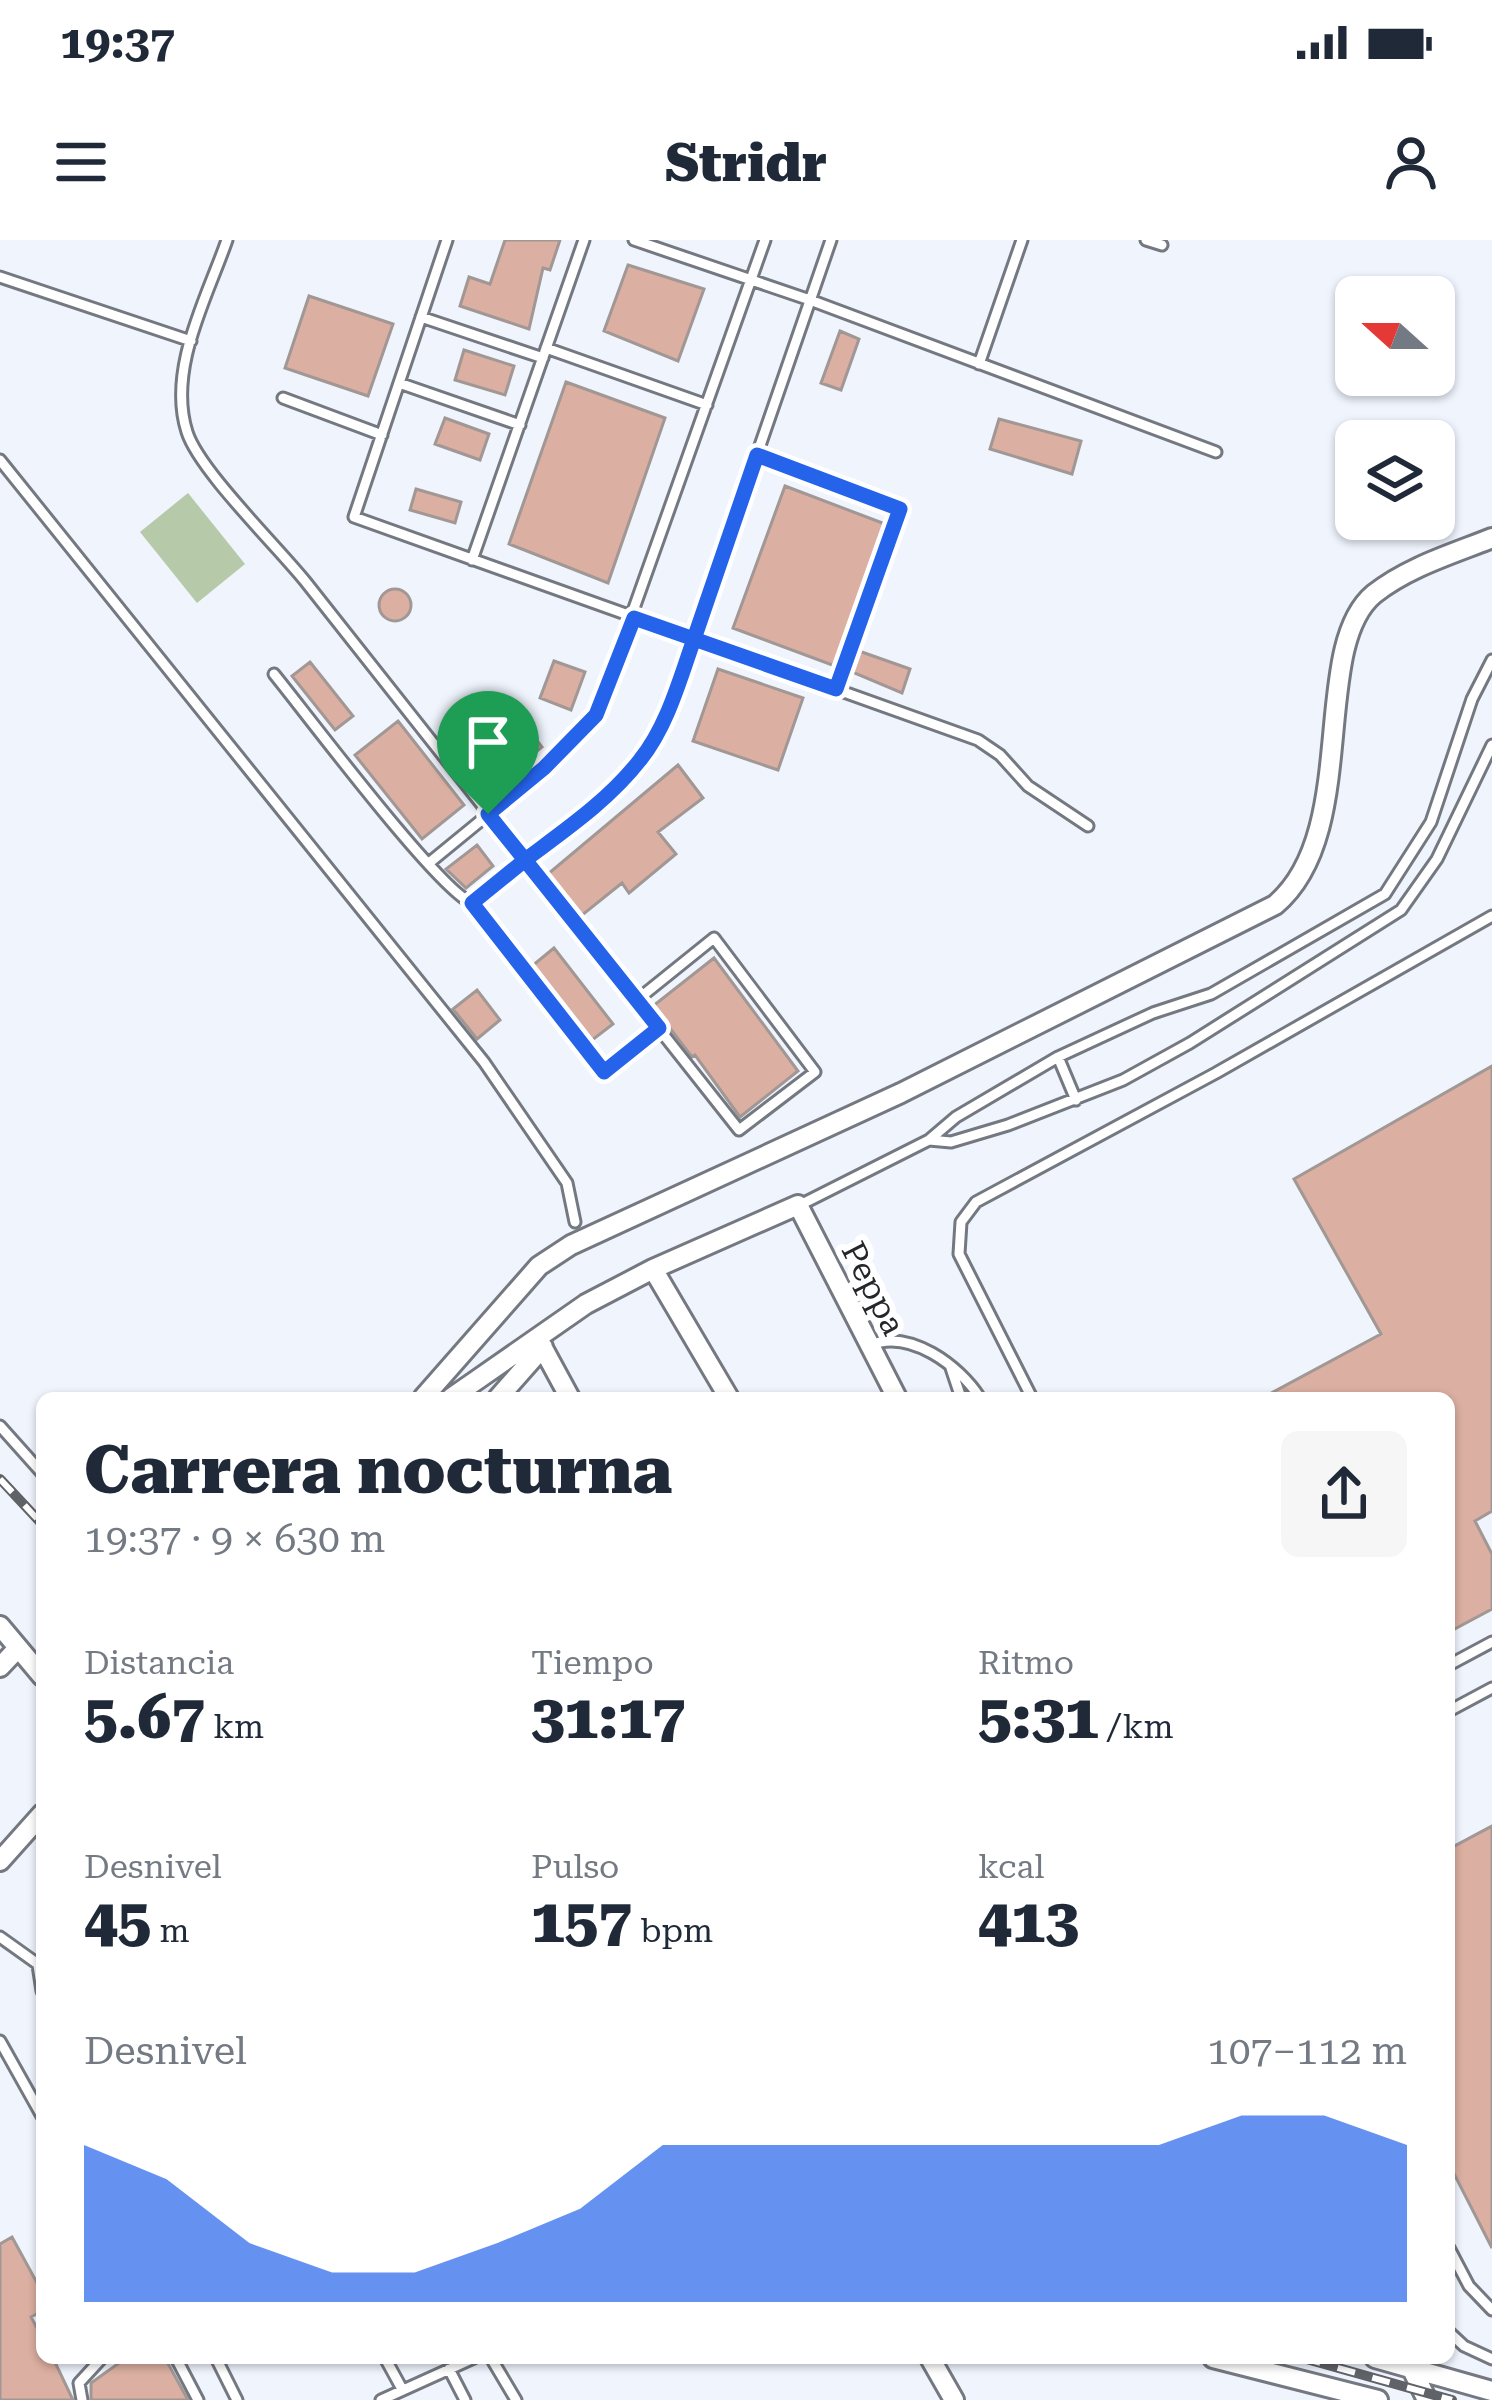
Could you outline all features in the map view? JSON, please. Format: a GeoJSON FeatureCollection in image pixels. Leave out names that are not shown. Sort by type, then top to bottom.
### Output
{"type":"FeatureCollection","features":[{"type":"Feature","properties":{"kind":"street"},"geometry":{"type":"LineString","coordinates":[[428,1392],[539,1266],[571,1245],[901,1093],[1275,905],[1300,881],[1306,867],[1330,778],[1346,638],[1358,612],[1373,595],[1408,572],[1492,538]]}},
{"type":"Feature","properties":{"kind":"street"},"geometry":{"type":"LineString","coordinates":[[461,1392],[540,1343],[586,1304],[798,1205]]}},
{"type":"Feature","properties":{"kind":"street","name":"Peppa"},"geometry":{"type":"LineString","coordinates":[[798,1205],[894,1392]]}},
{"type":"Feature","properties":{"kind":"street"},"geometry":{"type":"LineString","coordinates":[[653,1269],[725,1392]]}},
{"type":"Feature","properties":{"kind":"street"},"geometry":{"type":"LineString","coordinates":[[503,1392],[540,1343]]}},
{"type":"Feature","properties":{"kind":"street"},"geometry":{"type":"LineString","coordinates":[[540,1343],[567,1392]]}},
{"type":"Feature","properties":{"kind":"street"},"geometry":{"type":"LineString","coordinates":[[0,1626],[36,1669]]}},
{"type":"Feature","properties":{"kind":"street"},"geometry":{"type":"LineString","coordinates":[[0,1667],[18,1648]]}},
{"type":"Feature","properties":{"kind":"street"},"geometry":{"type":"LineString","coordinates":[[0,1861],[36,1821]]}},
{"type":"Feature","properties":{"kind":"street"},"geometry":{"type":"LineString","coordinates":[[933,2364],[954,2400]]}},
{"type":"Feature","properties":{"kind":"street"},"geometry":{"type":"LineString","coordinates":[[1237,2364],[1378,2400]]}},
{"type":"Feature","properties":{"kind":"street"},"geometry":{"type":"LineString","coordinates":[[1409,2364],[1427,2400]]}},
{"type":"Feature","properties":{"kind":"street"},"geometry":{"type":"LineString","coordinates":[[1412,2364],[1492,2391]]}},
{"type":"Feature","properties":{"kind":"lane"},"geometry":{"type":"LineString","coordinates":[[227,240],[191,340],[181,387],[188,435],[202,459],[292,564],[739,1130],[815,1072],[714,938],[637,1000]]}},
{"type":"Feature","properties":{"kind":"lane"},"geometry":{"type":"LineString","coordinates":[[447,240],[354,518],[978,740],[1000,755],[1028,787],[1088,826]]}},
{"type":"Feature","properties":{"kind":"lane"},"geometry":{"type":"LineString","coordinates":[[472,560],[584,240]]}},
{"type":"Feature","properties":{"kind":"lane"},"geometry":{"type":"LineString","coordinates":[[634,240],[810,300],[1216,452]]}},
{"type":"Feature","properties":{"kind":"lane"},"geometry":{"type":"LineString","coordinates":[[429,863],[544,768],[596,715],[765,240]]}},
{"type":"Feature","properties":{"kind":"lane"},"geometry":{"type":"LineString","coordinates":[[472,903],[585,814],[641,759],[670,706],[831,240]]}},
{"type":"Feature","properties":{"kind":"lane"},"geometry":{"type":"LineString","coordinates":[[979,364],[1022,240]]}},
{"type":"Feature","properties":{"kind":"lane"},"geometry":{"type":"LineString","coordinates":[[1146,240],[1162,245]]}},
{"type":"Feature","properties":{"kind":"lane"},"geometry":{"type":"LineString","coordinates":[[0,277],[191,340]]}},
{"type":"Feature","properties":{"kind":"lane"},"geometry":{"type":"LineString","coordinates":[[421,316],[707,405]]}},
{"type":"Feature","properties":{"kind":"lane"},"geometry":{"type":"LineString","coordinates":[[399,383],[520,425]]}},
{"type":"Feature","properties":{"kind":"lane"},"geometry":{"type":"LineString","coordinates":[[283,398],[382,435]]}},
{"type":"Feature","properties":{"kind":"lane"},"geometry":{"type":"LineString","coordinates":[[757,455],[900,509],[836,689]]}},
{"type":"Feature","properties":{"kind":"lane"},"geometry":{"type":"LineString","coordinates":[[0,460],[484,1062],[567,1183],[575,1222]]}},
{"type":"Feature","properties":{"kind":"lane"},"geometry":{"type":"LineString","coordinates":[[798,1205],[929,1140],[956,1117],[1058,1057],[1153,1013],[1211,994],[1385,894],[1431,823],[1472,700],[1492,660]]}},
{"type":"Feature","properties":{"kind":"lane"},"geometry":{"type":"LineString","coordinates":[[274,674],[429,863],[460,898],[472,903],[604,1072],[659,1028]]}},
{"type":"Feature","properties":{"kind":"lane"},"geometry":{"type":"LineString","coordinates":[[929,1140],[952,1142],[1123,1080],[1401,910],[1437,860],[1491,746],[1462,735]]}},
{"type":"Feature","properties":{"kind":"lane"},"geometry":{"type":"LineString","coordinates":[[1029,1392],[958,1255],[961,1222],[976,1202],[1492,916]]}},
{"type":"Feature","properties":{"kind":"lane"},"geometry":{"type":"LineString","coordinates":[[1058,1057],[1076,1100]]}},
{"type":"Feature","properties":{"kind":"lane"},"geometry":{"type":"LineString","coordinates":[[870,1345],[890,1340],[909,1343],[951,1368],[974,1392]]}},
{"type":"Feature","properties":{"kind":"lane"},"geometry":{"type":"LineString","coordinates":[[951,1368],[960,1392]]}},
{"type":"Feature","properties":{"kind":"lane"},"geometry":{"type":"LineString","coordinates":[[0,1426],[36,1466]]}},
{"type":"Feature","properties":{"kind":"lane"},"geometry":{"type":"LineString","coordinates":[[1455,1662],[1492,1642]]}},
{"type":"Feature","properties":{"kind":"lane"},"geometry":{"type":"LineString","coordinates":[[1455,1708],[1492,1688]]}},
{"type":"Feature","properties":{"kind":"lane"},"geometry":{"type":"LineString","coordinates":[[0,1937],[36,1963]]}},
{"type":"Feature","properties":{"kind":"lane"},"geometry":{"type":"LineString","coordinates":[[0,2041],[36,2105]]}},
{"type":"Feature","properties":{"kind":"lane"},"geometry":{"type":"LineString","coordinates":[[1455,2259],[1469,2286],[1492,2310]]}},
{"type":"Feature","properties":{"kind":"lane"},"geometry":{"type":"LineString","coordinates":[[1455,2337],[1473,2352],[1492,2359]]}},
{"type":"Feature","properties":{"kind":"lane"},"geometry":{"type":"LineString","coordinates":[[82,2400],[79,2383],[96,2364]]}},
{"type":"Feature","properties":{"kind":"lane"},"geometry":{"type":"LineString","coordinates":[[179,2364],[198,2400]]}},
{"type":"Feature","properties":{"kind":"lane"},"geometry":{"type":"LineString","coordinates":[[219,2364],[237,2400]]}},
{"type":"Feature","properties":{"kind":"lane"},"geometry":{"type":"LineString","coordinates":[[388,2364],[402,2389]]}},
{"type":"Feature","properties":{"kind":"lane"},"geometry":{"type":"LineString","coordinates":[[388,2398],[459,2364]]}},
{"type":"Feature","properties":{"kind":"lane"},"geometry":{"type":"LineString","coordinates":[[495,2364],[516,2400]]}},
{"type":"Feature","properties":{"kind":"lane"},"geometry":{"type":"LineString","coordinates":[[449,2368],[465,2400]]}},
{"type":"Feature","properties":{"kind":"green space"},"geometry":{"type":"Polygon","coordinates":[[[188,493],[245,564],[197,603],[140,532],[188,493]]]}},
{"type":"Feature","properties":{"kind":"building"},"geometry":{"type":"Polygon","coordinates":[[[505,240],[560,240],[550,270],[543,268],[529,329],[460,306],[469,277],[490,284],[505,240]]]}},
{"type":"Feature","properties":{"kind":"building"},"geometry":{"type":"Polygon","coordinates":[[[628,265],[704,289],[678,361],[604,331],[628,265]]]}},
{"type":"Feature","properties":{"kind":"building"},"geometry":{"type":"Polygon","coordinates":[[[309,296],[393,324],[368,396],[285,368],[309,296]]]}},
{"type":"Feature","properties":{"kind":"building"},"geometry":{"type":"Polygon","coordinates":[[[840,331],[859,339],[841,390],[821,383],[840,331]]]}},
{"type":"Feature","properties":{"kind":"building"},"geometry":{"type":"Polygon","coordinates":[[[464,350],[514,366],[505,395],[455,380],[464,350]]]}},
{"type":"Feature","properties":{"kind":"building"},"geometry":{"type":"Polygon","coordinates":[[[566,382],[665,418],[608,583],[509,544],[566,382]]]}},
{"type":"Feature","properties":{"kind":"building"},"geometry":{"type":"Polygon","coordinates":[[[445,418],[489,434],[480,460],[435,444],[445,418]]]}},
{"type":"Feature","properties":{"kind":"building"},"geometry":{"type":"Polygon","coordinates":[[[999,419],[1081,441],[1072,474],[990,449],[999,419]]]}},
{"type":"Feature","properties":{"kind":"building"},"geometry":{"type":"Polygon","coordinates":[[[785,486],[885,524],[835,666],[733,628],[785,486]]]}},
{"type":"Feature","properties":{"kind":"building"},"geometry":{"type":"Polygon","coordinates":[[[416,489],[461,502],[455,523],[410,510],[416,489]]]}},
{"type":"Feature","properties":{"kind":"building"},"geometry":{"type":"Polygon","coordinates":[[[395,589],[406,594],[411,605],[406,616],[395,621],[384,616],[379,605],[384,594],[395,589]]]}},
{"type":"Feature","properties":{"kind":"building"},"geometry":{"type":"Polygon","coordinates":[[[859,651],[910,669],[902,693],[852,672],[859,651]]]}},
{"type":"Feature","properties":{"kind":"building"},"geometry":{"type":"Polygon","coordinates":[[[554,661],[585,672],[571,710],[540,698],[554,661]]]}},
{"type":"Feature","properties":{"kind":"building"},"geometry":{"type":"Polygon","coordinates":[[[310,662],[353,716],[335,730],[292,676],[310,662]]]}},
{"type":"Feature","properties":{"kind":"building"},"geometry":{"type":"Polygon","coordinates":[[[718,669],[803,698],[778,770],[693,741],[718,669]]]}},
{"type":"Feature","properties":{"kind":"building"},"geometry":{"type":"Polygon","coordinates":[[[511,707],[542,747],[507,775],[476,735],[511,707]]]}},
{"type":"Feature","properties":{"kind":"building"},"geometry":{"type":"Polygon","coordinates":[[[398,721],[464,805],[422,839],[355,755],[398,721]]]}},
{"type":"Feature","properties":{"kind":"building"},"geometry":{"type":"Polygon","coordinates":[[[678,765],[703,798],[658,832],[676,854],[629,893],[622,883],[581,916],[548,874],[678,765]]]}},
{"type":"Feature","properties":{"kind":"building"},"geometry":{"type":"Polygon","coordinates":[[[477,845],[493,866],[466,888],[446,869],[477,845]]]}},
{"type":"Feature","properties":{"kind":"building"},"geometry":{"type":"Polygon","coordinates":[[[554,948],[613,1024],[591,1041],[532,966],[554,948]]]}},
{"type":"Feature","properties":{"kind":"building"},"geometry":{"type":"Polygon","coordinates":[[[714,958],[798,1071],[740,1117],[653,1006],[714,958]]]}},
{"type":"Feature","properties":{"kind":"building"},"geometry":{"type":"Polygon","coordinates":[[[477,990],[500,1020],[477,1039],[453,1009],[477,990]]]}},
{"type":"Feature","properties":{"kind":"building"},"geometry":{"type":"Polygon","coordinates":[[[1492,1066],[1492,1511],[1475,1521],[1492,1554],[1492,1609],[1455,1629],[1455,1392],[1273,1392],[1381,1334],[1294,1179],[1492,1066]]]}},
{"type":"Feature","properties":{"kind":"building"},"geometry":{"type":"Polygon","coordinates":[[[1492,1826],[1492,2248],[1455,2176],[1455,1846],[1492,1826]]]}},
{"type":"Feature","properties":{"kind":"building"},"geometry":{"type":"Polygon","coordinates":[[[12,2237],[36,2281],[36,2314],[31,2317],[36,2326],[36,2364],[56,2364],[73,2400],[0,2400],[0,2244],[12,2237]]]}},
{"type":"Feature","properties":{"kind":"building"},"geometry":{"type":"Polygon","coordinates":[[[118,2364],[168,2364],[188,2400],[91,2400],[91,2383],[118,2364]]]}},
{"type":"Feature","properties":{"kind":"railway"},"geometry":{"type":"LineString","coordinates":[[0,1479],[36,1518]]}},
{"type":"Feature","properties":{"kind":"railway"},"geometry":{"type":"LineString","coordinates":[[1324,2364],[1452,2400]]}},
{"type":"Feature","properties":{"kind":"route"},"geometry":{"type":"LineString","coordinates":[[488,814],[525,860],[472,903],[604,1072],[659,1028],[525,860],[585,814],[641,759],[670,706],[694,639],[836,689],[900,509],[757,455],[694,639],[634,618],[596,715],[544,768],[488,814]]}}]}
